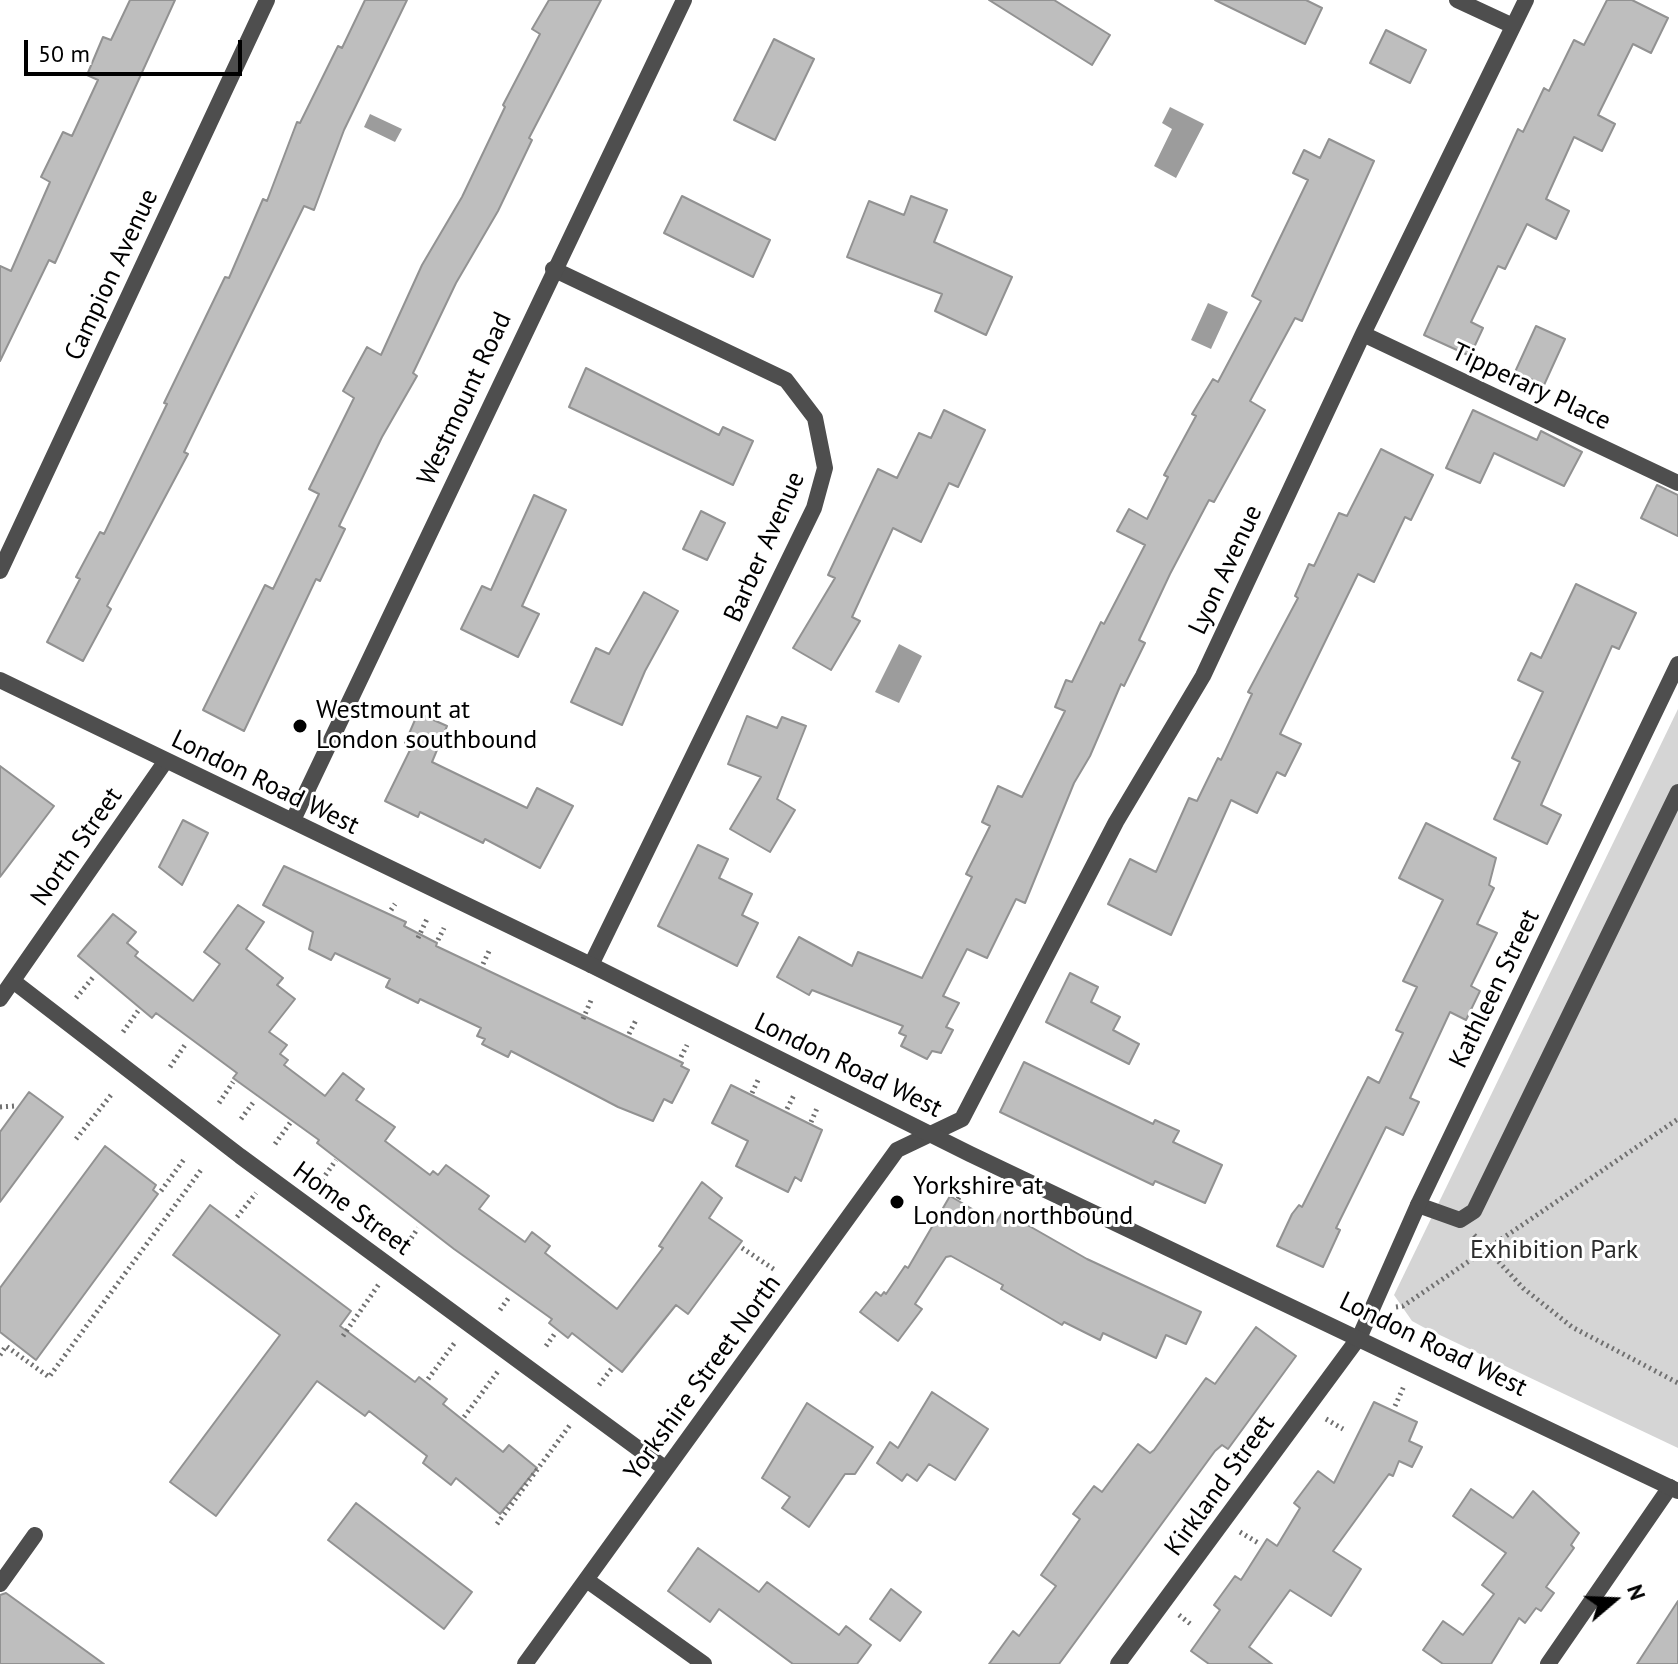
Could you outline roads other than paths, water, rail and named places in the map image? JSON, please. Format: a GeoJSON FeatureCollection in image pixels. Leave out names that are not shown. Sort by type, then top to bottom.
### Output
{"type":"FeatureCollection","features":[{"type":"Feature","properties":{"kind":"street","name":"Campion Avenue"},"geometry":{"type":"LineString","coordinates":[[0,571],[267,0]]}},
{"type":"Feature","properties":{"kind":"street","name":"Westmount Road"},"geometry":{"type":"LineString","coordinates":[[293,820],[553,269],[684,0]]}},
{"type":"Feature","properties":{"kind":"street"},"geometry":{"type":"LineString","coordinates":[[1457,0],[1513,26]]}},
{"type":"Feature","properties":{"kind":"street","name":"Lyon Avenue"},"geometry":{"type":"LineString","coordinates":[[932,1135],[962,1119],[1116,822],[1203,676],[1363,334],[1526,0]]}},
{"type":"Feature","properties":{"kind":"street","name":"Barber Avenue"},"geometry":{"type":"LineString","coordinates":[[553,269],[786,380],[815,418],[825,468],[814,508],[591,965]]}},
{"type":"Feature","properties":{"kind":"street","name":"Tipperary Place"},"geometry":{"type":"LineString","coordinates":[[1363,334],[1678,483]]}},
{"type":"Feature","properties":{"kind":"street","name":"Kathleen Street"},"geometry":{"type":"LineString","coordinates":[[1360,1336],[1418,1205],[1678,664]]}},
{"type":"Feature","properties":{"kind":"street","name":"London Road West"},"geometry":{"type":"LineString","coordinates":[[0,680],[591,965],[932,1135],[1360,1336],[1674,1489]]}},
{"type":"Feature","properties":{"kind":"street","name":"North Street"},"geometry":{"type":"LineString","coordinates":[[0,999],[165,762]]}},
{"type":"Feature","properties":{"kind":"street"},"geometry":{"type":"LineString","coordinates":[[1418,1205],[1460,1220],[1474,1211],[1678,792]]}},
{"type":"Feature","properties":{"kind":"street","name":"Home Street"},"geometry":{"type":"LineString","coordinates":[[13,981],[268,1177],[666,1469]]}},
{"type":"Feature","properties":{"kind":"street","name":"Yorkshire Street North"},"geometry":{"type":"LineString","coordinates":[[525,1664],[897,1150],[932,1135]]}},
{"type":"Feature","properties":{"kind":"street","name":"Kirkland Street"},"geometry":{"type":"LineString","coordinates":[[1118,1664],[1360,1336]]}},
{"type":"Feature","properties":{"kind":"street"},"geometry":{"type":"LineString","coordinates":[[1548,1664],[1674,1489]]}},
{"type":"Feature","properties":{"kind":"street"},"geometry":{"type":"LineString","coordinates":[[0,1584],[35,1535]]}},
{"type":"Feature","properties":{"kind":"street"},"geometry":{"type":"LineString","coordinates":[[588,1581],[704,1664]]}},
{"type":"Feature","properties":{"kind":"place","name":"Westmount at London southbound"},"geometry":{"type":"Point","coordinates":[300,726]}},
{"type":"Feature","properties":{"kind":"place","name":"Yorkshire at London northbound"},"geometry":{"type":"Point","coordinates":[897,1202]}},
{"type":"Feature","properties":{"kind":"park label","name":"Exhibition Park"},"geometry":{"type":"Point","coordinates":[1554,1251]}}]}
